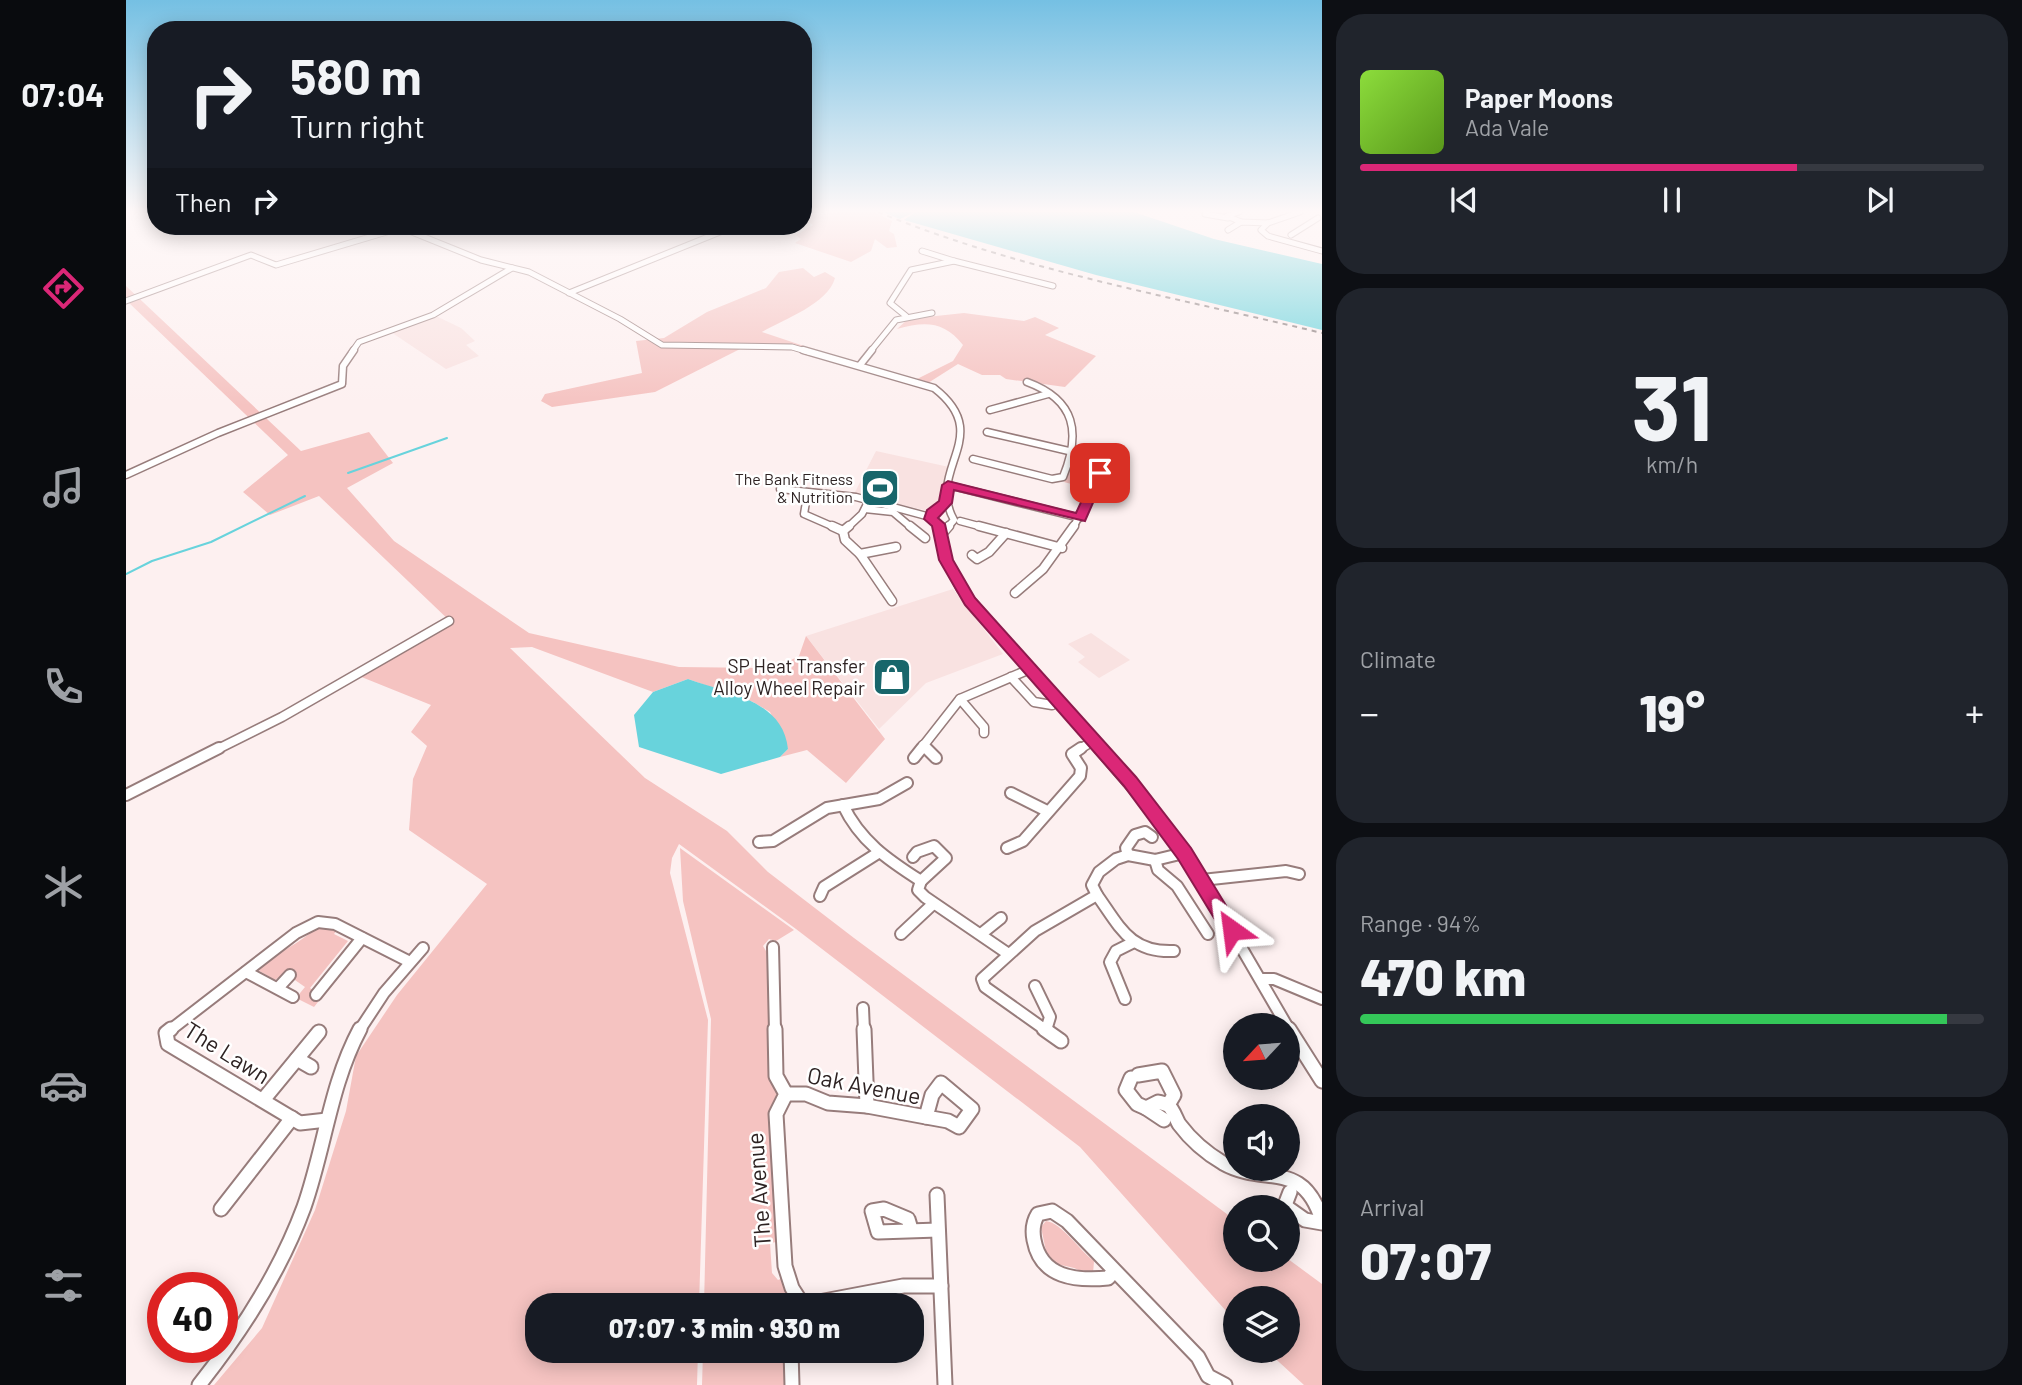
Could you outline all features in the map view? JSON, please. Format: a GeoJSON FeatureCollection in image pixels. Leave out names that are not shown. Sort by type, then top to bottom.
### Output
{"type":"FeatureCollection","features":[{"type":"Feature","properties":{"kind":"street"},"geometry":{"type":"LineString","coordinates":[[126,301],[193,277]]}},
{"type":"Feature","properties":{"kind":"street"},"geometry":{"type":"LineString","coordinates":[[126,475],[342,384],[343,366],[359,342],[433,316],[498,277]]}},
{"type":"Feature","properties":{"kind":"street"},"geometry":{"type":"LineString","coordinates":[[538,277],[662,345],[782,345],[928,386],[949,398],[957,409],[961,436],[945,503],[954,520],[943,528]]}},
{"type":"Feature","properties":{"kind":"street"},"geometry":{"type":"LineString","coordinates":[[569,293],[610,277]]}},
{"type":"Feature","properties":{"kind":"street"},"geometry":{"type":"LineString","coordinates":[[906,316],[890,303],[907,277]]}},
{"type":"Feature","properties":{"kind":"street"},"geometry":{"type":"LineString","coordinates":[[1016,277],[1053,286]]}},
{"type":"Feature","properties":{"kind":"street"},"geometry":{"type":"LineString","coordinates":[[860,365],[896,320],[932,313]]}},
{"type":"Feature","properties":{"kind":"street"},"geometry":{"type":"LineString","coordinates":[[973,459],[1057,479],[1063,477],[1077,435],[1075,423],[1063,406],[1027,382]]}},
{"type":"Feature","properties":{"kind":"street"},"geometry":{"type":"LineString","coordinates":[[990,411],[1048,394]]}},
{"type":"Feature","properties":{"kind":"street"},"geometry":{"type":"LineString","coordinates":[[987,432],[1073,452]]}},
{"type":"Feature","properties":{"kind":"street"},"geometry":{"type":"LineString","coordinates":[[1015,593],[1034,579],[1062,548],[1080,518],[1100,473],[1069,463]]}},
{"type":"Feature","properties":{"kind":"street"},"geometry":{"type":"LineString","coordinates":[[948,485],[1080,518]]}},
{"type":"Feature","properties":{"kind":"street"},"geometry":{"type":"LineString","coordinates":[[780,489],[821,491],[869,499],[917,512],[948,512]]}},
{"type":"Feature","properties":{"kind":"street"},"geometry":{"type":"LineString","coordinates":[[869,499],[863,511],[845,530],[845,540],[860,554],[892,601]]}},
{"type":"Feature","properties":{"kind":"street"},"geometry":{"type":"LineString","coordinates":[[806,502],[804,514],[845,530]]}},
{"type":"Feature","properties":{"kind":"street"},"geometry":{"type":"LineString","coordinates":[[933,514],[945,503]]}},
{"type":"Feature","properties":{"kind":"street"},"geometry":{"type":"LineString","coordinates":[[863,511],[893,512],[925,538]]}},
{"type":"Feature","properties":{"kind":"street"},"geometry":{"type":"LineString","coordinates":[[933,514],[943,528],[946,560],[961,589],[1095,740],[1184,853],[1281,1013]]}},
{"type":"Feature","properties":{"kind":"street"},"geometry":{"type":"LineString","coordinates":[[960,521],[1062,548]]}},
{"type":"Feature","properties":{"kind":"street"},"geometry":{"type":"LineString","coordinates":[[918,530],[927,527]]}},
{"type":"Feature","properties":{"kind":"street"},"geometry":{"type":"LineString","coordinates":[[972,555],[977,559],[982,556],[1006,533]]}},
{"type":"Feature","properties":{"kind":"street"},"geometry":{"type":"LineString","coordinates":[[860,554],[896,547]]}},
{"type":"Feature","properties":{"kind":"street"},"geometry":{"type":"LineString","coordinates":[[126,795],[282,717],[449,621]]}},
{"type":"Feature","properties":{"kind":"street"},"geometry":{"type":"LineString","coordinates":[[914,758],[960,699],[1030,669]]}},
{"type":"Feature","properties":{"kind":"street"},"geometry":{"type":"LineString","coordinates":[[1011,677],[1036,704],[1045,707],[1052,705]]}},
{"type":"Feature","properties":{"kind":"street"},"geometry":{"type":"LineString","coordinates":[[960,699],[984,727],[984,733]]}},
{"type":"Feature","properties":{"kind":"street"},"geometry":{"type":"LineString","coordinates":[[1007,848],[1023,841],[1080,776],[1081,768],[1072,754],[1095,740]]}},
{"type":"Feature","properties":{"kind":"street"},"geometry":{"type":"LineString","coordinates":[[923,745],[936,758]]}},
{"type":"Feature","properties":{"kind":"street"},"geometry":{"type":"LineString","coordinates":[[759,842],[773,841],[827,808],[879,799],[907,783]]}},
{"type":"Feature","properties":{"kind":"street"},"geometry":{"type":"LineString","coordinates":[[1011,793],[1047,811]]}},
{"type":"Feature","properties":{"kind":"street"},"geometry":{"type":"LineString","coordinates":[[843,805],[852,824],[878,853],[893,866],[921,881]]}},
{"type":"Feature","properties":{"kind":"street"},"geometry":{"type":"LineString","coordinates":[[1128,855],[1126,848],[1135,835],[1145,832],[1152,836]]}},
{"type":"Feature","properties":{"kind":"street"},"geometry":{"type":"LineString","coordinates":[[913,858],[917,852],[934,846],[945,853],[944,861]]}},
{"type":"Feature","properties":{"kind":"street"},"geometry":{"type":"LineString","coordinates":[[954,852],[921,881],[918,890],[933,904],[1007,953]]}},
{"type":"Feature","properties":{"kind":"street"},"geometry":{"type":"LineString","coordinates":[[820,896],[824,887],[878,853]]}},
{"type":"Feature","properties":{"kind":"street"},"geometry":{"type":"LineString","coordinates":[[1174,951],[1149,953],[1132,943],[1092,885],[1095,878],[1116,859],[1128,855],[1155,860],[1184,853]]}},
{"type":"Feature","properties":{"kind":"street"},"geometry":{"type":"LineString","coordinates":[[1155,860],[1158,870],[1177,887],[1208,934]]}},
{"type":"Feature","properties":{"kind":"street"},"geometry":{"type":"LineString","coordinates":[[1202,880],[1286,871],[1299,874]]}},
{"type":"Feature","properties":{"kind":"street"},"geometry":{"type":"LineString","coordinates":[[1061,1041],[982,982],[982,979],[1007,953],[1077,904],[1097,895]]}},
{"type":"Feature","properties":{"kind":"street"},"geometry":{"type":"LineString","coordinates":[[901,934],[933,904]]}},
{"type":"Feature","properties":{"kind":"street"},"geometry":{"type":"LineString","coordinates":[[981,934],[1001,918]]}},
{"type":"Feature","properties":{"kind":"street","name":"The Lawn"},"geometry":{"type":"LineString","coordinates":[[327,1120],[300,1123],[167,1044],[165,1036],[171,1027],[296,933],[318,922],[335,924],[410,962]]}},
{"type":"Feature","properties":{"kind":"street"},"geometry":{"type":"LineString","coordinates":[[316,995],[362,938]]}},
{"type":"Feature","properties":{"kind":"street"},"geometry":{"type":"LineString","coordinates":[[1125,999],[1110,962],[1116,951],[1132,943]]}},
{"type":"Feature","properties":{"kind":"street"},"geometry":{"type":"LineString","coordinates":[[773,947],[776,1076],[786,1094]]}},
{"type":"Feature","properties":{"kind":"street"},"geometry":{"type":"LineString","coordinates":[[199,1385],[250,1319],[275,1273],[303,1206],[349,1050],[380,997],[423,948]]}},
{"type":"Feature","properties":{"kind":"street"},"geometry":{"type":"LineString","coordinates":[[246,972],[293,997]]}},
{"type":"Feature","properties":{"kind":"street"},"geometry":{"type":"LineString","coordinates":[[278,988],[290,975]]}},
{"type":"Feature","properties":{"kind":"street"},"geometry":{"type":"LineString","coordinates":[[1261,979],[1274,979],[1322,999]]}},
{"type":"Feature","properties":{"kind":"street"},"geometry":{"type":"LineString","coordinates":[[1035,986],[1050,1017],[1046,1030]]}},
{"type":"Feature","properties":{"kind":"street"},"geometry":{"type":"LineString","coordinates":[[863,1008],[867,1107]]}},
{"type":"Feature","properties":{"kind":"street"},"geometry":{"type":"LineString","coordinates":[[263,1100],[319,1032]]}},
{"type":"Feature","properties":{"kind":"street"},"geometry":{"type":"LineString","coordinates":[[1300,1045],[1322,1081]]}},
{"type":"Feature","properties":{"kind":"street"},"geometry":{"type":"LineString","coordinates":[[297,1059],[311,1067]]}},
{"type":"Feature","properties":{"kind":"street"},"geometry":{"type":"LineString","coordinates":[[1164,1120],[1137,1104],[1126,1090],[1135,1076],[1162,1071],[1174,1095],[1168,1105]]}},
{"type":"Feature","properties":{"kind":"street","name":"Oak Avenue"},"geometry":{"type":"LineString","coordinates":[[786,1094],[806,1094],[828,1103],[867,1107],[930,1120]]}},
{"type":"Feature","properties":{"kind":"street","name":"The Avenue"},"geometry":{"type":"LineString","coordinates":[[786,1094],[776,1114],[785,1266],[795,1293]]}},
{"type":"Feature","properties":{"kind":"street"},"geometry":{"type":"LineString","coordinates":[[1146,1108],[1158,1102],[1168,1105],[1183,1129],[1235,1169],[1291,1179],[1320,1206],[1322,1221],[1305,1220],[1300,1216]]}},
{"type":"Feature","properties":{"kind":"street"},"geometry":{"type":"LineString","coordinates":[[221,1209],[292,1118]]}},
{"type":"Feature","properties":{"kind":"street"},"geometry":{"type":"LineString","coordinates":[[937,1195],[945,1385]]}},
{"type":"Feature","properties":{"kind":"street"},"geometry":{"type":"LineString","coordinates":[[1113,1272],[1108,1278],[1091,1280],[1056,1275],[1045,1268],[1037,1257],[1032,1238],[1036,1215],[1046,1210],[1060,1215],[1198,1357],[1206,1381],[1225,1385]]}},
{"type":"Feature","properties":{"kind":"street"},"geometry":{"type":"LineString","coordinates":[[911,1229],[938,1230]]}},
{"type":"Feature","properties":{"kind":"street"},"geometry":{"type":"LineString","coordinates":[[868,1293],[903,1286],[941,1286]]}},
{"type":"Feature","properties":{"kind":"street"},"geometry":{"type":"LineString","coordinates":[[791,1363],[792,1385]]}},
{"type":"Feature","properties":{"kind":"shaded area"},"geometry":{"type":"Polygon","coordinates":[[[775,277],[835,278],[824,296],[815,303],[762,332],[816,350],[742,348],[655,392],[552,407],[541,401],[545,394],[642,373],[636,341],[664,338],[707,312],[766,288],[775,277]]]}},
{"type":"Feature","properties":{"kind":"shaded area"},"geometry":{"type":"Polygon","coordinates":[[[126,286],[301,451],[369,432],[393,463],[347,488],[394,541],[529,633],[679,667],[775,668],[799,656],[806,636],[885,739],[846,783],[807,750],[780,757],[788,749],[770,712],[753,702],[688,679],[653,692],[532,647],[510,648],[645,778],[727,831],[768,872],[854,938],[1223,1211],[1223,1272],[1300,1272],[1300,1268],[1322,1284],[1322,1385],[1304,1385],[1280,1363],[1300,1363],[1300,1286],[1223,1286],[1223,1308],[1080,1147],[796,929],[679,844],[672,858],[670,873],[708,1020],[699,1293],[525,1293],[525,1363],[698,1363],[697,1385],[214,1385],[233,1363],[238,1363],[238,1356],[262,1328],[315,1210],[346,1111],[356,1056],[397,995],[487,884],[409,830],[413,779],[427,746],[411,732],[431,705],[359,676],[453,624],[319,496],[270,515],[243,492],[288,455],[126,300],[126,286]]]}},
{"type":"Feature","properties":{"kind":"shaded area"},"geometry":{"type":"Polygon","coordinates":[[[964,313],[1024,321],[1035,317],[1059,328],[1045,335],[1096,356],[1065,387],[1006,379],[1000,375],[982,375],[958,364],[928,383],[917,379],[953,361],[963,345],[949,331],[933,325],[897,329],[908,319],[964,313]]]}},
{"type":"Feature","properties":{"kind":"shaded area"},"geometry":{"type":"Polygon","coordinates":[[[436,316],[461,328],[475,341],[466,345],[479,356],[446,369],[391,332],[436,316]]]}},
{"type":"Feature","properties":{"kind":"shaded area"},"geometry":{"type":"Polygon","coordinates":[[[876,451],[949,467],[939,507],[929,511],[854,494],[876,451]]]}},
{"type":"Feature","properties":{"kind":"shaded area"},"geometry":{"type":"Polygon","coordinates":[[[1073,466],[1097,473],[1090,489],[1064,482],[1069,468],[1073,466]]]}},
{"type":"Feature","properties":{"kind":"shaded area"},"geometry":{"type":"Polygon","coordinates":[[[953,589],[1003,654],[926,683],[879,729],[806,636],[953,589]]]}},
{"type":"Feature","properties":{"kind":"shaded area"},"geometry":{"type":"Polygon","coordinates":[[[1091,633],[1130,660],[1099,678],[1078,662],[1085,657],[1068,644],[1091,633]]]}},
{"type":"Feature","properties":{"kind":"shaded area"},"geometry":{"type":"Polygon","coordinates":[[[680,848],[794,930],[776,941],[769,939],[763,946],[769,956],[771,1079],[777,1094],[772,1105],[777,1242],[770,1243],[772,1273],[778,1280],[783,1278],[788,1293],[704,1293],[711,1019],[683,901],[680,848]]]}},
{"type":"Feature","properties":{"kind":"shaded area"},"geometry":{"type":"Polygon","coordinates":[[[328,927],[337,930],[334,934],[348,941],[310,988],[322,997],[314,1007],[296,998],[305,987],[292,978],[289,970],[275,980],[256,969],[309,934],[309,930],[328,927]]]}},
{"type":"Feature","properties":{"kind":"shaded area"},"geometry":{"type":"Polygon","coordinates":[[[1046,1221],[1064,1232],[1094,1261],[1093,1274],[1086,1275],[1077,1269],[1048,1261],[1041,1227],[1046,1221]]]}},
{"type":"Feature","properties":{"kind":"shaded area"},"geometry":{"type":"Polygon","coordinates":[[[703,1363],[785,1363],[785,1385],[702,1385],[703,1363]]]}},
{"type":"Feature","properties":{"kind":"water"},"geometry":{"type":"Polygon","coordinates":[[[1103,277],[1322,277],[1322,330],[1103,277]]]}},
{"type":"Feature","properties":{"kind":"water"},"geometry":{"type":"Polygon","coordinates":[[[688,679],[735,694],[764,709],[776,719],[784,732],[788,749],[780,757],[721,774],[639,747],[634,715],[653,692],[688,679]]]}},
{"type":"Feature","properties":{"kind":"waterway"},"geometry":{"type":"LineString","coordinates":[[348,473],[447,438]]}},
{"type":"Feature","properties":{"kind":"waterway"},"geometry":{"type":"LineString","coordinates":[[126,574],[152,561],[211,542],[305,496]]}},
{"type":"Feature","properties":{"kind":"railway"},"geometry":{"type":"LineString","coordinates":[[1081,277],[1322,333]]}},
{"type":"Feature","properties":{"kind":"place","name":"The Bank Fitness & Nutrition"},"geometry":{"type":"Point","coordinates":[880,488]}},
{"type":"Feature","properties":{"kind":"place","name":"SP Heat Transfer Alloy Wheel Repair"},"geometry":{"type":"Point","coordinates":[892,677]}},
{"type":"Feature","properties":{"kind":"route"},"geometry":{"type":"LineString","coordinates":[[1100,473],[1080,518],[948,485],[945,503],[930,517],[939,524],[946,560],[970,601],[1130,782],[1184,853],[1232,930]]}}]}
